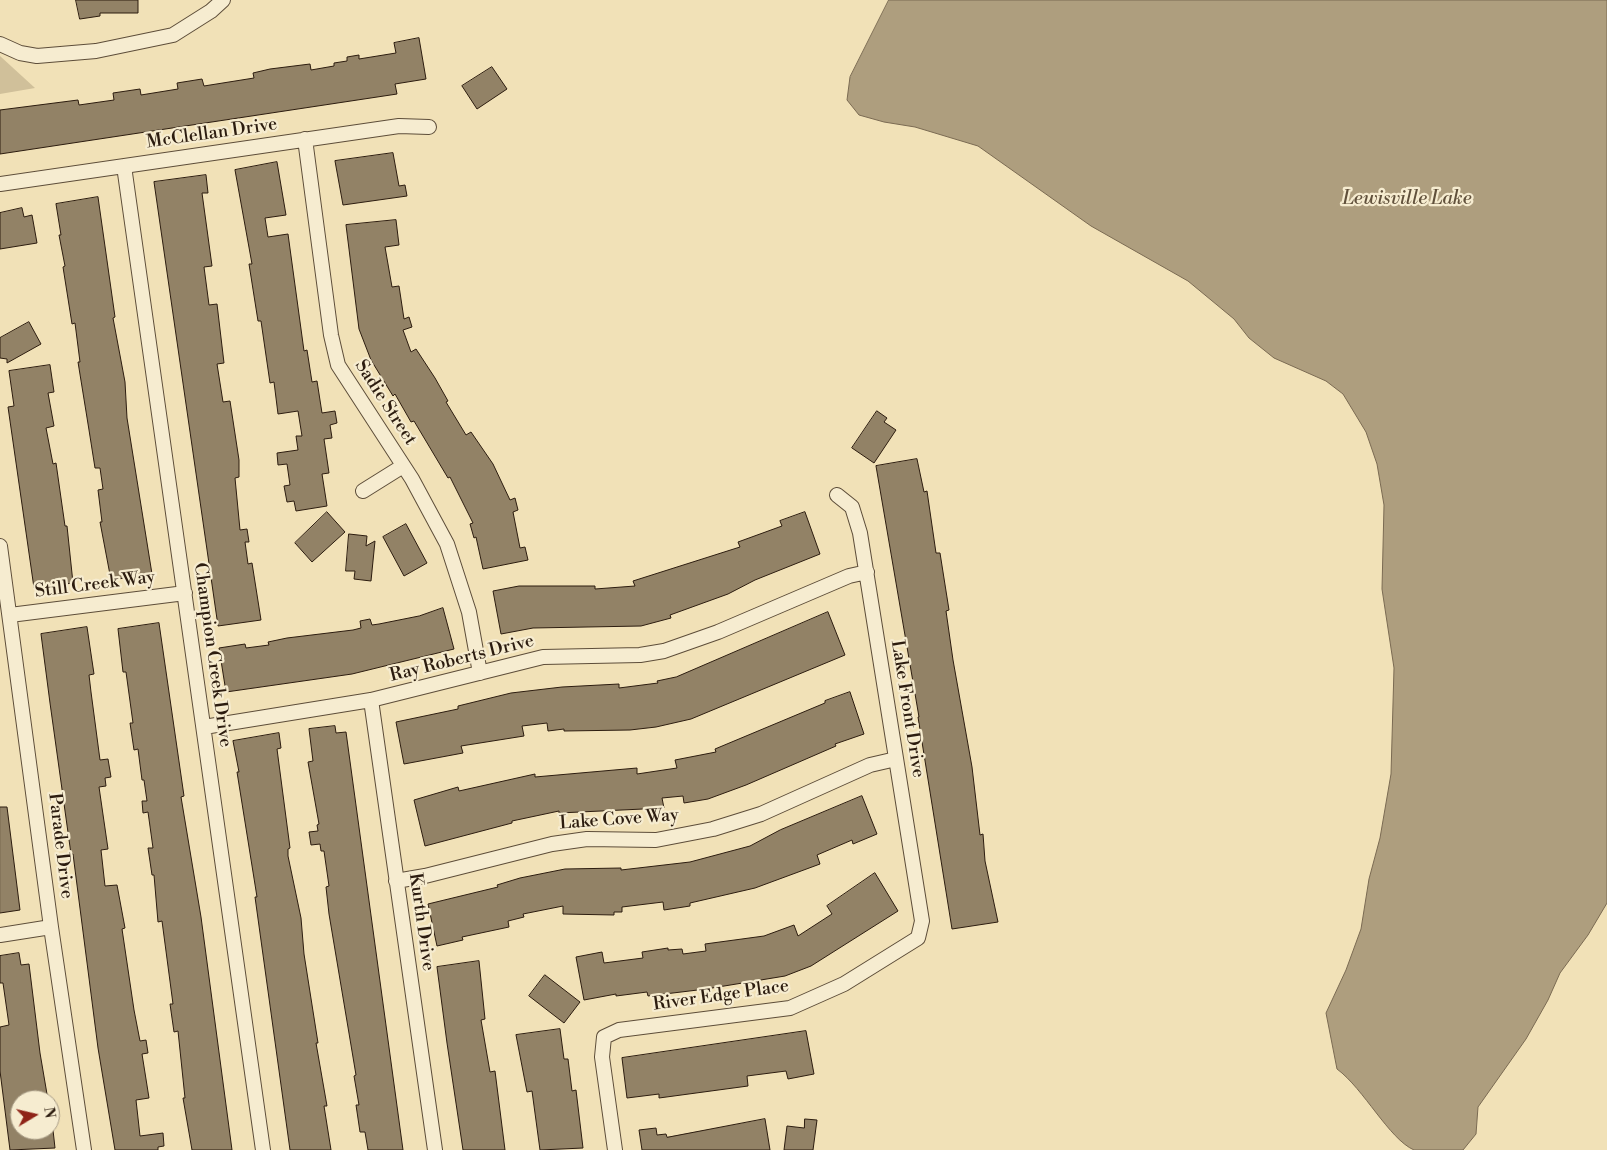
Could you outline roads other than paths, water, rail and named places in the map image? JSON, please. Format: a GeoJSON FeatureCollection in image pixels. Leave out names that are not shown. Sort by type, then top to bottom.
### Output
{"type":"FeatureCollection","features":[{"type":"Feature","properties":{"kind":"street"},"geometry":{"type":"LineString","coordinates":[[0,44],[20,53],[37,56],[96,51],[173,35],[211,11],[223,0]]}},
{"type":"Feature","properties":{"kind":"street","name":"McClellan Drive"},"geometry":{"type":"LineString","coordinates":[[0,184],[399,126],[429,127]]}},
{"type":"Feature","properties":{"kind":"street","name":"Sadie Street"},"geometry":{"type":"LineString","coordinates":[[305,139],[331,335],[338,365],[403,466],[447,544],[469,612],[480,673]]}},
{"type":"Feature","properties":{"kind":"street","name":"Champion Creek Drive"},"geometry":{"type":"LineString","coordinates":[[124,166],[263,1150]]}},
{"type":"Feature","properties":{"kind":"street"},"geometry":{"type":"LineString","coordinates":[[363,491],[403,466]]}},
{"type":"Feature","properties":{"kind":"street","name":"Lake Front Drive"},"geometry":{"type":"LineString","coordinates":[[837,495],[852,507],[860,532],[922,921],[918,938]]}},
{"type":"Feature","properties":{"kind":"street","name":"Parade Drive"},"geometry":{"type":"LineString","coordinates":[[0,546],[51,927],[84,1150]]}},
{"type":"Feature","properties":{"kind":"street","name":"Ray Roberts Drive"},"geometry":{"type":"LineString","coordinates":[[204,727],[371,700],[543,657],[640,655],[664,651],[684,646],[849,576],[867,572]]}},
{"type":"Feature","properties":{"kind":"street","name":"Still Creek Way"},"geometry":{"type":"LineString","coordinates":[[10,614],[184,593]]}},
{"type":"Feature","properties":{"kind":"street","name":"Kurth Drive"},"geometry":{"type":"LineString","coordinates":[[371,700],[435,1150]]}},
{"type":"Feature","properties":{"kind":"street","name":"Lake Cove Way"},"geometry":{"type":"LineString","coordinates":[[396,881],[425,876],[552,844],[588,839],[656,840],[713,829],[761,814],[870,765],[896,759]]}},
{"type":"Feature","properties":{"kind":"street"},"geometry":{"type":"LineString","coordinates":[[0,936],[51,927]]}},
{"type":"Feature","properties":{"kind":"street","name":"River Edge Place"},"geometry":{"type":"LineString","coordinates":[[615,1150],[602,1057],[604,1037],[619,1030],[656,1024],[790,1008],[844,984],[918,938]]}},
{"type":"Feature","properties":{"kind":"water","name":"Lewisville Lake"},"geometry":{"type":"Polygon","coordinates":[[[889,0],[1607,0],[1607,903],[1588,935],[1560,973],[1548,1000],[1526,1039],[1478,1107],[1476,1134],[1463,1150],[1414,1150],[1395,1136],[1357,1089],[1337,1069],[1326,1013],[1346,970],[1361,929],[1369,879],[1380,838],[1391,774],[1394,668],[1382,589],[1384,505],[1377,464],[1366,432],[1343,394],[1326,381],[1274,358],[1249,338],[1234,319],[1188,281],[1091,226],[978,146],[915,127],[884,122],[859,115],[847,100],[850,77],[889,0]]]}}]}
